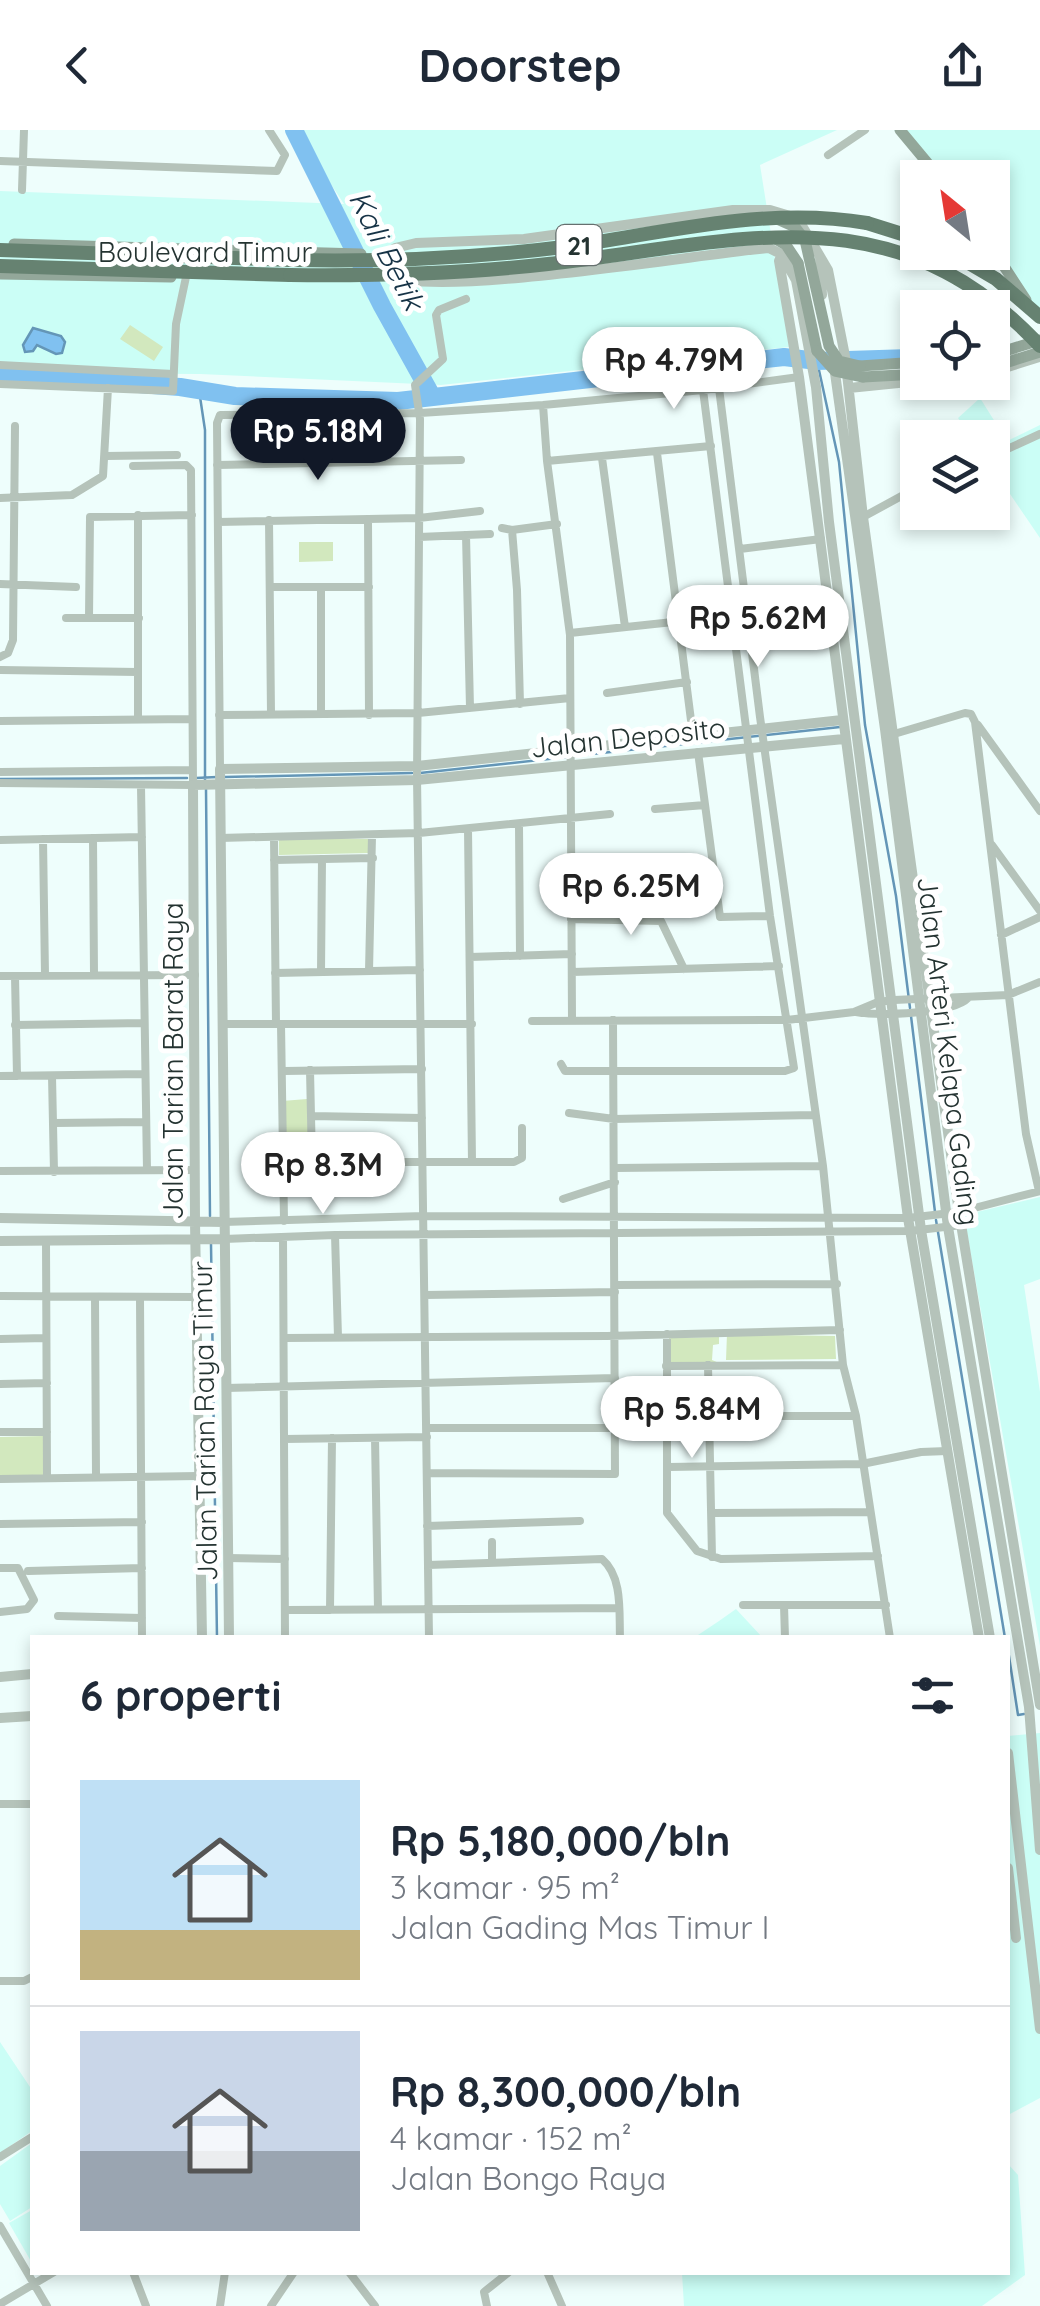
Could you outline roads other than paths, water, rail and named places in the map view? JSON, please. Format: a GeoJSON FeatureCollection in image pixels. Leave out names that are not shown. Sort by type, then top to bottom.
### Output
{"type":"FeatureCollection","features":[{"type":"Feature","properties":{"kind":"highway","name":"21"},"geometry":{"type":"LineString","coordinates":[[0,247],[336,261],[511,254],[712,225],[808,216],[867,223],[900,233]]}},
{"type":"Feature","properties":{"kind":"highway","name":"21"},"geometry":{"type":"LineString","coordinates":[[0,266],[428,274],[550,264],[732,239],[824,236],[886,248],[947,272],[1001,308],[1040,349]]}},
{"type":"Feature","properties":{"kind":"highway"},"geometry":{"type":"LineString","coordinates":[[981,270],[1040,319]]}},
{"type":"Feature","properties":{"kind":"main road"},"geometry":{"type":"LineString","coordinates":[[900,130],[925,160]]}},
{"type":"Feature","properties":{"kind":"main road","name":"Boulevard Timur"},"geometry":{"type":"LineString","coordinates":[[0,247],[389,256],[537,248],[722,222],[778,219],[794,226],[805,240],[823,330],[836,358],[860,366],[900,363]]}},
{"type":"Feature","properties":{"kind":"main road","name":"Boulevard Timur"},"geometry":{"type":"LineString","coordinates":[[0,274],[411,273],[542,264],[752,236],[770,237],[786,246],[798,263],[818,351],[826,364],[854,376],[900,377]]}},
{"type":"Feature","properties":{"kind":"main road"},"geometry":{"type":"LineString","coordinates":[[302,276],[308,252]]}},
{"type":"Feature","properties":{"kind":"main road"},"geometry":{"type":"LineString","coordinates":[[1007,270],[1040,319]]}},
{"type":"Feature","properties":{"kind":"main road"},"geometry":{"type":"LineString","coordinates":[[1010,353],[1040,349]]}},
{"type":"Feature","properties":{"kind":"main road"},"geometry":{"type":"LineString","coordinates":[[1010,362],[1040,349]]}},
{"type":"Feature","properties":{"kind":"street"},"geometry":{"type":"LineString","coordinates":[[22,190],[24,130]]}},
{"type":"Feature","properties":{"kind":"street"},"geometry":{"type":"LineString","coordinates":[[0,162],[277,171],[284,155],[269,130]]}},
{"type":"Feature","properties":{"kind":"street"},"geometry":{"type":"LineString","coordinates":[[828,155],[866,130]]}},
{"type":"Feature","properties":{"kind":"street"},"geometry":{"type":"LineString","coordinates":[[389,256],[401,246],[416,243],[514,240],[732,210],[770,210],[790,216],[806,232],[781,254],[769,248],[451,282],[406,283],[389,274]]}},
{"type":"Feature","properties":{"kind":"street"},"geometry":{"type":"LineString","coordinates":[[686,216],[692,258]]}},
{"type":"Feature","properties":{"kind":"street","name":"Jalan Arteri Kelapa Gading"},"geometry":{"type":"LineString","coordinates":[[806,232],[828,270],[845,356],[843,520],[856,720],[901,1012],[918,1217]]}},
{"type":"Feature","properties":{"kind":"street","name":"Jalan Arteri Kelapa Gading"},"geometry":{"type":"LineString","coordinates":[[781,254],[796,280],[885,729],[923,1004],[978,1316],[1034,1714],[1040,1850]]}},
{"type":"Feature","properties":{"kind":"street","name":"Jalan Arteri Kelapa Gading"},"geometry":{"type":"LineString","coordinates":[[781,254],[798,374],[843,520],[894,734],[943,1214],[1034,1714]]}},
{"type":"Feature","properties":{"kind":"street","name":"Jalan Arteri Kelapa Gading"},"geometry":{"type":"LineString","coordinates":[[820,256],[828,336],[845,386]]}},
{"type":"Feature","properties":{"kind":"street"},"geometry":{"type":"LineString","coordinates":[[0,384],[172,390],[176,324],[186,276]]}},
{"type":"Feature","properties":{"kind":"street"},"geometry":{"type":"LineString","coordinates":[[429,1635],[417,773],[416,385],[443,359],[436,316],[440,310],[466,299]]}},
{"type":"Feature","properties":{"kind":"street"},"geometry":{"type":"LineString","coordinates":[[0,365],[174,376]]}},
{"type":"Feature","properties":{"kind":"street"},"geometry":{"type":"LineString","coordinates":[[419,410],[543,405],[703,390],[798,374]]}},
{"type":"Feature","properties":{"kind":"street"},"geometry":{"type":"LineString","coordinates":[[845,386],[900,379]]}},
{"type":"Feature","properties":{"kind":"street"},"geometry":{"type":"LineString","coordinates":[[0,498],[55,498],[80,492],[104,476],[108,388]]}},
{"type":"Feature","properties":{"kind":"street"},"geometry":{"type":"LineString","coordinates":[[720,388],[823,1166],[843,1366],[856,1416],[890,1635]]}},
{"type":"Feature","properties":{"kind":"street"},"geometry":{"type":"LineString","coordinates":[[563,1068],[613,1072],[791,1070],[794,1061],[770,916],[703,390]]}},
{"type":"Feature","properties":{"kind":"street"},"geometry":{"type":"LineString","coordinates":[[543,405],[570,633],[572,1021]]}},
{"type":"Feature","properties":{"kind":"street","name":"Jalan Tarian Raya Timur"},"geometry":{"type":"LineString","coordinates":[[229,1635],[221,1222],[224,1024],[220,415],[419,410]]}},
{"type":"Feature","properties":{"kind":"street"},"geometry":{"type":"LineString","coordinates":[[4,655],[13,640],[15,426]]}},
{"type":"Feature","properties":{"kind":"street"},"geometry":{"type":"LineString","coordinates":[[1010,448],[1040,434]]}},
{"type":"Feature","properties":{"kind":"street"},"geometry":{"type":"LineString","coordinates":[[547,461],[711,446]]}},
{"type":"Feature","properties":{"kind":"street"},"geometry":{"type":"LineString","coordinates":[[657,453],[693,736]]}},
{"type":"Feature","properties":{"kind":"street"},"geometry":{"type":"LineString","coordinates":[[106,456],[177,455]]}},
{"type":"Feature","properties":{"kind":"street"},"geometry":{"type":"LineString","coordinates":[[602,458],[624,627]]}},
{"type":"Feature","properties":{"kind":"street"},"geometry":{"type":"LineString","coordinates":[[218,465],[461,460]]}},
{"type":"Feature","properties":{"kind":"street"},"geometry":{"type":"LineString","coordinates":[[0,783],[196,784],[192,770],[191,472],[186,465],[134,466]]}},
{"type":"Feature","properties":{"kind":"street"},"geometry":{"type":"LineString","coordinates":[[843,520],[900,495]]}},
{"type":"Feature","properties":{"kind":"street"},"geometry":{"type":"LineString","coordinates":[[218,522],[419,518],[480,511]]}},
{"type":"Feature","properties":{"kind":"street"},"geometry":{"type":"LineString","coordinates":[[138,515],[138,719]]}},
{"type":"Feature","properties":{"kind":"street"},"geometry":{"type":"LineString","coordinates":[[89,618],[90,517],[192,515]]}},
{"type":"Feature","properties":{"kind":"street"},"geometry":{"type":"LineString","coordinates":[[368,519],[369,716]]}},
{"type":"Feature","properties":{"kind":"street"},"geometry":{"type":"LineString","coordinates":[[269,520],[270,714]]}},
{"type":"Feature","properties":{"kind":"street","name":"Jalan Arteri Kelapa Gading"},"geometry":{"type":"LineString","coordinates":[[843,520],[821,540],[843,729],[879,1014],[918,1217],[947,1451],[978,1635]]}},
{"type":"Feature","properties":{"kind":"street"},"geometry":{"type":"LineString","coordinates":[[520,704],[518,590],[507,530],[556,524]]}},
{"type":"Feature","properties":{"kind":"street"},"geometry":{"type":"LineString","coordinates":[[419,537],[490,534]]}},
{"type":"Feature","properties":{"kind":"street"},"geometry":{"type":"LineString","coordinates":[[466,535],[470,708]]}},
{"type":"Feature","properties":{"kind":"street"},"geometry":{"type":"LineString","coordinates":[[740,549],[821,540]]}},
{"type":"Feature","properties":{"kind":"street"},"geometry":{"type":"LineString","coordinates":[[0,584],[76,587]]}},
{"type":"Feature","properties":{"kind":"street"},"geometry":{"type":"LineString","coordinates":[[270,586],[369,586]]}},
{"type":"Feature","properties":{"kind":"street"},"geometry":{"type":"LineString","coordinates":[[320,714],[321,587]]}},
{"type":"Feature","properties":{"kind":"street"},"geometry":{"type":"LineString","coordinates":[[570,633],[747,614]]}},
{"type":"Feature","properties":{"kind":"street"},"geometry":{"type":"LineString","coordinates":[[66,618],[139,618]]}},
{"type":"Feature","properties":{"kind":"street"},"geometry":{"type":"LineString","coordinates":[[0,670],[138,672]]}},
{"type":"Feature","properties":{"kind":"street"},"geometry":{"type":"LineString","coordinates":[[607,693],[687,682]]}},
{"type":"Feature","properties":{"kind":"street"},"geometry":{"type":"LineString","coordinates":[[219,715],[418,714],[570,698]]}},
{"type":"Feature","properties":{"kind":"street"},"geometry":{"type":"LineString","coordinates":[[894,734],[971,714],[1040,811]]}},
{"type":"Feature","properties":{"kind":"street"},"geometry":{"type":"LineString","coordinates":[[0,721],[192,719]]}},
{"type":"Feature","properties":{"kind":"street"},"geometry":{"type":"LineString","coordinates":[[0,1241],[424,1235],[828,1216],[918,1217],[959,1212],[1040,1191],[1026,1134],[975,722]]}},
{"type":"Feature","properties":{"kind":"street"},"geometry":{"type":"LineString","coordinates":[[623,753],[693,736],[748,731],[764,737],[843,729]]}},
{"type":"Feature","properties":{"kind":"street","name":"Jalan Deposito"},"geometry":{"type":"LineString","coordinates":[[196,784],[220,778],[417,773],[623,753],[698,752],[749,745],[764,737],[843,729]]}},
{"type":"Feature","properties":{"kind":"street"},"geometry":{"type":"LineString","coordinates":[[698,752],[720,918],[770,916]]}},
{"type":"Feature","properties":{"kind":"street"},"geometry":{"type":"LineString","coordinates":[[0,772],[192,770]]}},
{"type":"Feature","properties":{"kind":"street","name":"Jalan Tarian Barat Raya"},"geometry":{"type":"LineString","coordinates":[[196,784],[195,1170],[202,1635]]}},
{"type":"Feature","properties":{"kind":"street"},"geometry":{"type":"LineString","coordinates":[[142,786],[147,1170]]}},
{"type":"Feature","properties":{"kind":"street"},"geometry":{"type":"LineString","coordinates":[[655,808],[705,805]]}},
{"type":"Feature","properties":{"kind":"street"},"geometry":{"type":"LineString","coordinates":[[220,838],[372,836],[610,814]]}},
{"type":"Feature","properties":{"kind":"street"},"geometry":{"type":"LineString","coordinates":[[519,824],[520,956]]}},
{"type":"Feature","properties":{"kind":"street"},"geometry":{"type":"LineString","coordinates":[[468,829],[472,1162]]}},
{"type":"Feature","properties":{"kind":"street"},"geometry":{"type":"LineString","coordinates":[[369,971],[372,836]]}},
{"type":"Feature","properties":{"kind":"street"},"geometry":{"type":"LineString","coordinates":[[274,837],[275,973],[284,1071],[284,1221]]}},
{"type":"Feature","properties":{"kind":"street"},"geometry":{"type":"LineString","coordinates":[[92,838],[94,974]]}},
{"type":"Feature","properties":{"kind":"street"},"geometry":{"type":"LineString","coordinates":[[0,840],[142,838]]}},
{"type":"Feature","properties":{"kind":"street"},"geometry":{"type":"LineString","coordinates":[[43,839],[45,975]]}},
{"type":"Feature","properties":{"kind":"street"},"geometry":{"type":"LineString","coordinates":[[990,841],[1040,914],[1001,935]]}},
{"type":"Feature","properties":{"kind":"street"},"geometry":{"type":"LineString","coordinates":[[274,860],[372,858]]}},
{"type":"Feature","properties":{"kind":"street"},"geometry":{"type":"LineString","coordinates":[[322,859],[322,972]]}},
{"type":"Feature","properties":{"kind":"street"},"geometry":{"type":"LineString","coordinates":[[571,920],[661,921],[684,969]]}},
{"type":"Feature","properties":{"kind":"street"},"geometry":{"type":"LineString","coordinates":[[470,958],[572,954]]}},
{"type":"Feature","properties":{"kind":"street"},"geometry":{"type":"LineString","coordinates":[[572,972],[779,966]]}},
{"type":"Feature","properties":{"kind":"street"},"geometry":{"type":"LineString","coordinates":[[275,973],[420,970]]}},
{"type":"Feature","properties":{"kind":"street"},"geometry":{"type":"LineString","coordinates":[[0,976],[196,974]]}},
{"type":"Feature","properties":{"kind":"street"},"geometry":{"type":"LineString","coordinates":[[15,976],[17,1076]]}},
{"type":"Feature","properties":{"kind":"street"},"geometry":{"type":"LineString","coordinates":[[532,1021],[787,1020],[854,1012],[879,1014],[901,1012],[960,995],[1008,995],[1040,982]]}},
{"type":"Feature","properties":{"kind":"street"},"geometry":{"type":"LineString","coordinates":[[854,1012],[898,999],[923,1004]]}},
{"type":"Feature","properties":{"kind":"street"},"geometry":{"type":"LineString","coordinates":[[427,1472],[615,1474],[613,1020]]}},
{"type":"Feature","properties":{"kind":"street"},"geometry":{"type":"LineString","coordinates":[[15,1025],[144,1023]]}},
{"type":"Feature","properties":{"kind":"street"},"geometry":{"type":"LineString","coordinates":[[224,1024],[472,1024]]}},
{"type":"Feature","properties":{"kind":"street"},"geometry":{"type":"LineString","coordinates":[[310,1070],[312,1162]]}},
{"type":"Feature","properties":{"kind":"street"},"geometry":{"type":"LineString","coordinates":[[284,1071],[422,1070]]}},
{"type":"Feature","properties":{"kind":"street"},"geometry":{"type":"LineString","coordinates":[[0,1076],[144,1074]]}},
{"type":"Feature","properties":{"kind":"street"},"geometry":{"type":"LineString","coordinates":[[52,1076],[54,1172]]}},
{"type":"Feature","properties":{"kind":"street"},"geometry":{"type":"LineString","coordinates":[[568,1114],[614,1119],[814,1115]]}},
{"type":"Feature","properties":{"kind":"street"},"geometry":{"type":"LineString","coordinates":[[311,1116],[422,1118]]}},
{"type":"Feature","properties":{"kind":"street"},"geometry":{"type":"LineString","coordinates":[[54,1123],[145,1122]]}},
{"type":"Feature","properties":{"kind":"street"},"geometry":{"type":"LineString","coordinates":[[284,1162],[514,1162],[524,1152],[522,1128]]}},
{"type":"Feature","properties":{"kind":"street"},"geometry":{"type":"LineString","coordinates":[[1026,1134],[1040,1130]]}},
{"type":"Feature","properties":{"kind":"street"},"geometry":{"type":"LineString","coordinates":[[615,1168],[823,1166]]}},
{"type":"Feature","properties":{"kind":"street"},"geometry":{"type":"LineString","coordinates":[[0,1171],[195,1170]]}},
{"type":"Feature","properties":{"kind":"street"},"geometry":{"type":"LineString","coordinates":[[564,1199],[615,1182]]}},
{"type":"Feature","properties":{"kind":"street"},"geometry":{"type":"LineString","coordinates":[[0,1218],[221,1222],[424,1216],[616,1227],[830,1232],[962,1226]]}},
{"type":"Feature","properties":{"kind":"street"},"geometry":{"type":"LineString","coordinates":[[335,1235],[338,1337]]}},
{"type":"Feature","properties":{"kind":"street"},"geometry":{"type":"LineString","coordinates":[[282,1237],[286,1635]]}},
{"type":"Feature","properties":{"kind":"street"},"geometry":{"type":"LineString","coordinates":[[46,1240],[46,1478]]}},
{"type":"Feature","properties":{"kind":"street"},"geometry":{"type":"LineString","coordinates":[[426,1294],[837,1284]]}},
{"type":"Feature","properties":{"kind":"street","name":"Jalan Arteri Kelapa Gading"},"geometry":{"type":"LineString","coordinates":[[926,1290],[989,1635]]}},
{"type":"Feature","properties":{"kind":"street"},"geometry":{"type":"LineString","coordinates":[[0,1296],[196,1297]]}},
{"type":"Feature","properties":{"kind":"street"},"geometry":{"type":"LineString","coordinates":[[95,1298],[96,1477]]}},
{"type":"Feature","properties":{"kind":"street"},"geometry":{"type":"LineString","coordinates":[[140,1298],[142,1635]]}},
{"type":"Feature","properties":{"kind":"street"},"geometry":{"type":"LineString","coordinates":[[965,1319],[978,1316]]}},
{"type":"Feature","properties":{"kind":"street"},"geometry":{"type":"LineString","coordinates":[[284,1338],[840,1330]]}},
{"type":"Feature","properties":{"kind":"street"},"geometry":{"type":"LineString","coordinates":[[668,1334],[667,1513],[697,1551],[712,1557],[878,1556]]}},
{"type":"Feature","properties":{"kind":"street"},"geometry":{"type":"LineString","coordinates":[[0,1339],[46,1338]]}},
{"type":"Feature","properties":{"kind":"street"},"geometry":{"type":"LineString","coordinates":[[708,1365],[712,1557]]}},
{"type":"Feature","properties":{"kind":"street"},"geometry":{"type":"LineString","coordinates":[[666,1366],[843,1366]]}},
{"type":"Feature","properties":{"kind":"street"},"geometry":{"type":"LineString","coordinates":[[226,1388],[615,1378]]}},
{"type":"Feature","properties":{"kind":"street"},"geometry":{"type":"LineString","coordinates":[[0,1384],[46,1383]]}},
{"type":"Feature","properties":{"kind":"street"},"geometry":{"type":"LineString","coordinates":[[709,1416],[856,1416]]}},
{"type":"Feature","properties":{"kind":"street"},"geometry":{"type":"LineString","coordinates":[[284,1439],[616,1428]]}},
{"type":"Feature","properties":{"kind":"street"},"geometry":{"type":"LineString","coordinates":[[0,1432],[46,1432]]}},
{"type":"Feature","properties":{"kind":"street"},"geometry":{"type":"LineString","coordinates":[[330,1610],[332,1438]]}},
{"type":"Feature","properties":{"kind":"street"},"geometry":{"type":"LineString","coordinates":[[375,1438],[378,1610]]}},
{"type":"Feature","properties":{"kind":"street"},"geometry":{"type":"LineString","coordinates":[[668,1467],[862,1464],[947,1451]]}},
{"type":"Feature","properties":{"kind":"street"},"geometry":{"type":"LineString","coordinates":[[0,1479],[198,1476]]}},
{"type":"Feature","properties":{"kind":"street"},"geometry":{"type":"LineString","coordinates":[[712,1513],[870,1512]]}},
{"type":"Feature","properties":{"kind":"street"},"geometry":{"type":"LineString","coordinates":[[427,1526],[580,1521]]}},
{"type":"Feature","properties":{"kind":"street"},"geometry":{"type":"LineString","coordinates":[[0,1524],[142,1522]]}},
{"type":"Feature","properties":{"kind":"street"},"geometry":{"type":"LineString","coordinates":[[492,1542],[492,1562]]}},
{"type":"Feature","properties":{"kind":"street"},"geometry":{"type":"LineString","coordinates":[[228,1558],[285,1558]]}},
{"type":"Feature","properties":{"kind":"street"},"geometry":{"type":"LineString","coordinates":[[428,1565],[595,1558],[606,1562],[619,1608],[620,1635]]}},
{"type":"Feature","properties":{"kind":"street"},"geometry":{"type":"LineString","coordinates":[[0,1568],[18,1568],[34,1600],[28,1609],[0,1612]]}},
{"type":"Feature","properties":{"kind":"street"},"geometry":{"type":"LineString","coordinates":[[28,1571],[142,1568]]}},
{"type":"Feature","properties":{"kind":"street"},"geometry":{"type":"LineString","coordinates":[[744,1604],[886,1605]]}},
{"type":"Feature","properties":{"kind":"street"},"geometry":{"type":"LineString","coordinates":[[784,1606],[785,1635]]}},
{"type":"Feature","properties":{"kind":"street"},"geometry":{"type":"LineString","coordinates":[[285,1610],[619,1608]]}},
{"type":"Feature","properties":{"kind":"street"},"geometry":{"type":"LineString","coordinates":[[58,1616],[142,1618]]}},
{"type":"Feature","properties":{"kind":"street"},"geometry":{"type":"LineString","coordinates":[[0,1677],[30,1674]]}},
{"type":"Feature","properties":{"kind":"street"},"geometry":{"type":"LineString","coordinates":[[0,1718],[30,1716]]}},
{"type":"Feature","properties":{"kind":"street"},"geometry":{"type":"LineString","coordinates":[[1010,1794],[1017,1938]]}},
{"type":"Feature","properties":{"kind":"street"},"geometry":{"type":"LineString","coordinates":[[0,1804],[30,1804]]}},
{"type":"Feature","properties":{"kind":"street"},"geometry":{"type":"LineString","coordinates":[[1010,1884],[1017,1938],[1040,2029]]}},
{"type":"Feature","properties":{"kind":"street"},"geometry":{"type":"LineString","coordinates":[[0,1981],[30,1978]]}},
{"type":"Feature","properties":{"kind":"street"},"geometry":{"type":"LineString","coordinates":[[0,2157],[30,2138]]}},
{"type":"Feature","properties":{"kind":"street"},"geometry":{"type":"LineString","coordinates":[[0,2226],[30,2274]]}},
{"type":"Feature","properties":{"kind":"street"},"geometry":{"type":"LineString","coordinates":[[30,2275],[47,2306]]}},
{"type":"Feature","properties":{"kind":"street"},"geometry":{"type":"LineString","coordinates":[[0,2304],[50,2275]]}},
{"type":"Feature","properties":{"kind":"street"},"geometry":{"type":"LineString","coordinates":[[134,2275],[146,2306]]}},
{"type":"Feature","properties":{"kind":"street"},"geometry":{"type":"LineString","coordinates":[[220,2306],[225,2275]]}},
{"type":"Feature","properties":{"kind":"street"},"geometry":{"type":"LineString","coordinates":[[270,2306],[292,2275]]}},
{"type":"Feature","properties":{"kind":"street"},"geometry":{"type":"LineString","coordinates":[[351,2275],[376,2306]]}},
{"type":"Feature","properties":{"kind":"street"},"geometry":{"type":"LineString","coordinates":[[486,2306],[484,2292],[505,2275]]}},
{"type":"Feature","properties":{"kind":"street"},"geometry":{"type":"LineString","coordinates":[[548,2275],[562,2306]]}},
{"type":"Feature","properties":{"kind":"water"},"geometry":{"type":"Polygon","coordinates":[[[33,328],[61,336],[65,342],[62,353],[37,345],[33,351],[25,352],[23,345],[33,328]]]}},
{"type":"Feature","properties":{"kind":"waterway","name":"Kali Betik"},"geometry":{"type":"LineString","coordinates":[[294,130],[432,396]]}},
{"type":"Feature","properties":{"kind":"waterway"},"geometry":{"type":"LineString","coordinates":[[0,374],[180,387],[235,396],[398,401],[784,357],[817,361],[900,358]]}},
{"type":"Feature","properties":{"kind":"waterway"},"geometry":{"type":"LineString","coordinates":[[817,361],[839,462],[865,725],[896,896],[910,1008]]}},
{"type":"Feature","properties":{"kind":"waterway"},"geometry":{"type":"LineString","coordinates":[[199,390],[205,430],[205,781]]}},
{"type":"Feature","properties":{"kind":"waterway"},"geometry":{"type":"LineString","coordinates":[[574,756],[840,727]]}},
{"type":"Feature","properties":{"kind":"waterway"},"geometry":{"type":"LineString","coordinates":[[420,773],[567,757]]}},
{"type":"Feature","properties":{"kind":"waterway"},"geometry":{"type":"LineString","coordinates":[[225,777],[412,773]]}},
{"type":"Feature","properties":{"kind":"waterway"},"geometry":{"type":"LineString","coordinates":[[196,778],[217,777]]}},
{"type":"Feature","properties":{"kind":"waterway"},"geometry":{"type":"LineString","coordinates":[[0,779],[187,778]]}},
{"type":"Feature","properties":{"kind":"waterway"},"geometry":{"type":"LineString","coordinates":[[206,789],[210,1216]]}},
{"type":"Feature","properties":{"kind":"waterway"},"geometry":{"type":"LineString","coordinates":[[911,1016],[935,1212]]}},
{"type":"Feature","properties":{"kind":"waterway"},"geometry":{"type":"LineString","coordinates":[[936,1220],[1005,1635]]}},
{"type":"Feature","properties":{"kind":"waterway"},"geometry":{"type":"LineString","coordinates":[[211,1244],[217,1635]]}},
{"type":"Feature","properties":{"kind":"waterway"},"geometry":{"type":"LineString","coordinates":[[1010,1663],[1018,1715],[1024,1714]]}}]}
